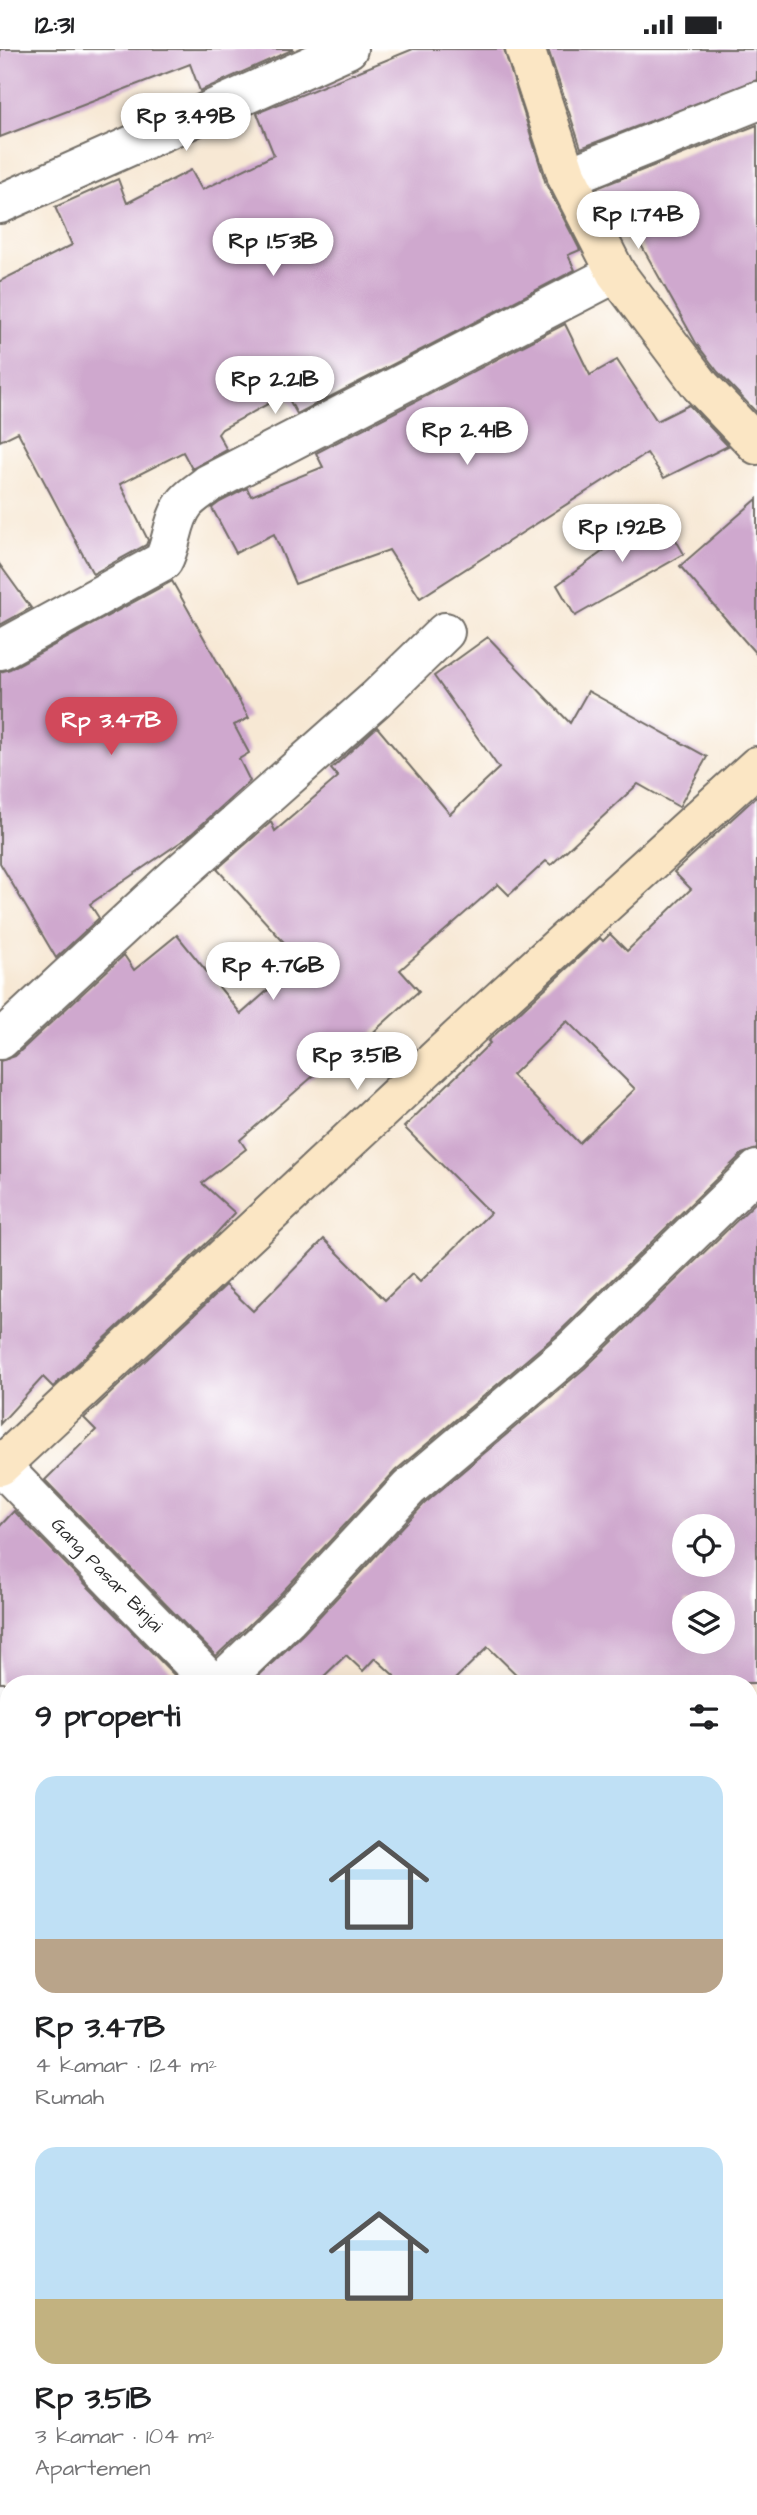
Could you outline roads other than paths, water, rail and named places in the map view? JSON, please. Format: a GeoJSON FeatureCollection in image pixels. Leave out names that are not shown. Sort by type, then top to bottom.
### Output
{"type":"FeatureCollection","features":[{"type":"Feature","properties":{"kind":"street"},"geometry":{"type":"LineString","coordinates":[[0,204],[348,49]]}},
{"type":"Feature","properties":{"kind":"street"},"geometry":{"type":"LineString","coordinates":[[525,49],[567,177],[616,273],[701,386],[757,445]]}},
{"type":"Feature","properties":{"kind":"street"},"geometry":{"type":"LineString","coordinates":[[567,177],[757,101]]}},
{"type":"Feature","properties":{"kind":"street"},"geometry":{"type":"LineString","coordinates":[[0,650],[163,561],[171,547],[177,519],[185,503],[208,484],[616,273]]}},
{"type":"Feature","properties":{"kind":"street"},"geometry":{"type":"LineString","coordinates":[[0,1040],[170,882],[376,699],[445,632]]}},
{"type":"Feature","properties":{"kind":"street"},"geometry":{"type":"LineString","coordinates":[[3,1457],[757,766]]}},
{"type":"Feature","properties":{"kind":"street"},"geometry":{"type":"LineString","coordinates":[[228,1675],[288,1618],[409,1488],[571,1351],[757,1170]]}},
{"type":"Feature","properties":{"kind":"street","name":"Gang Pasar Binjai"},"geometry":{"type":"LineString","coordinates":[[3,1457],[205,1675]]}}]}
